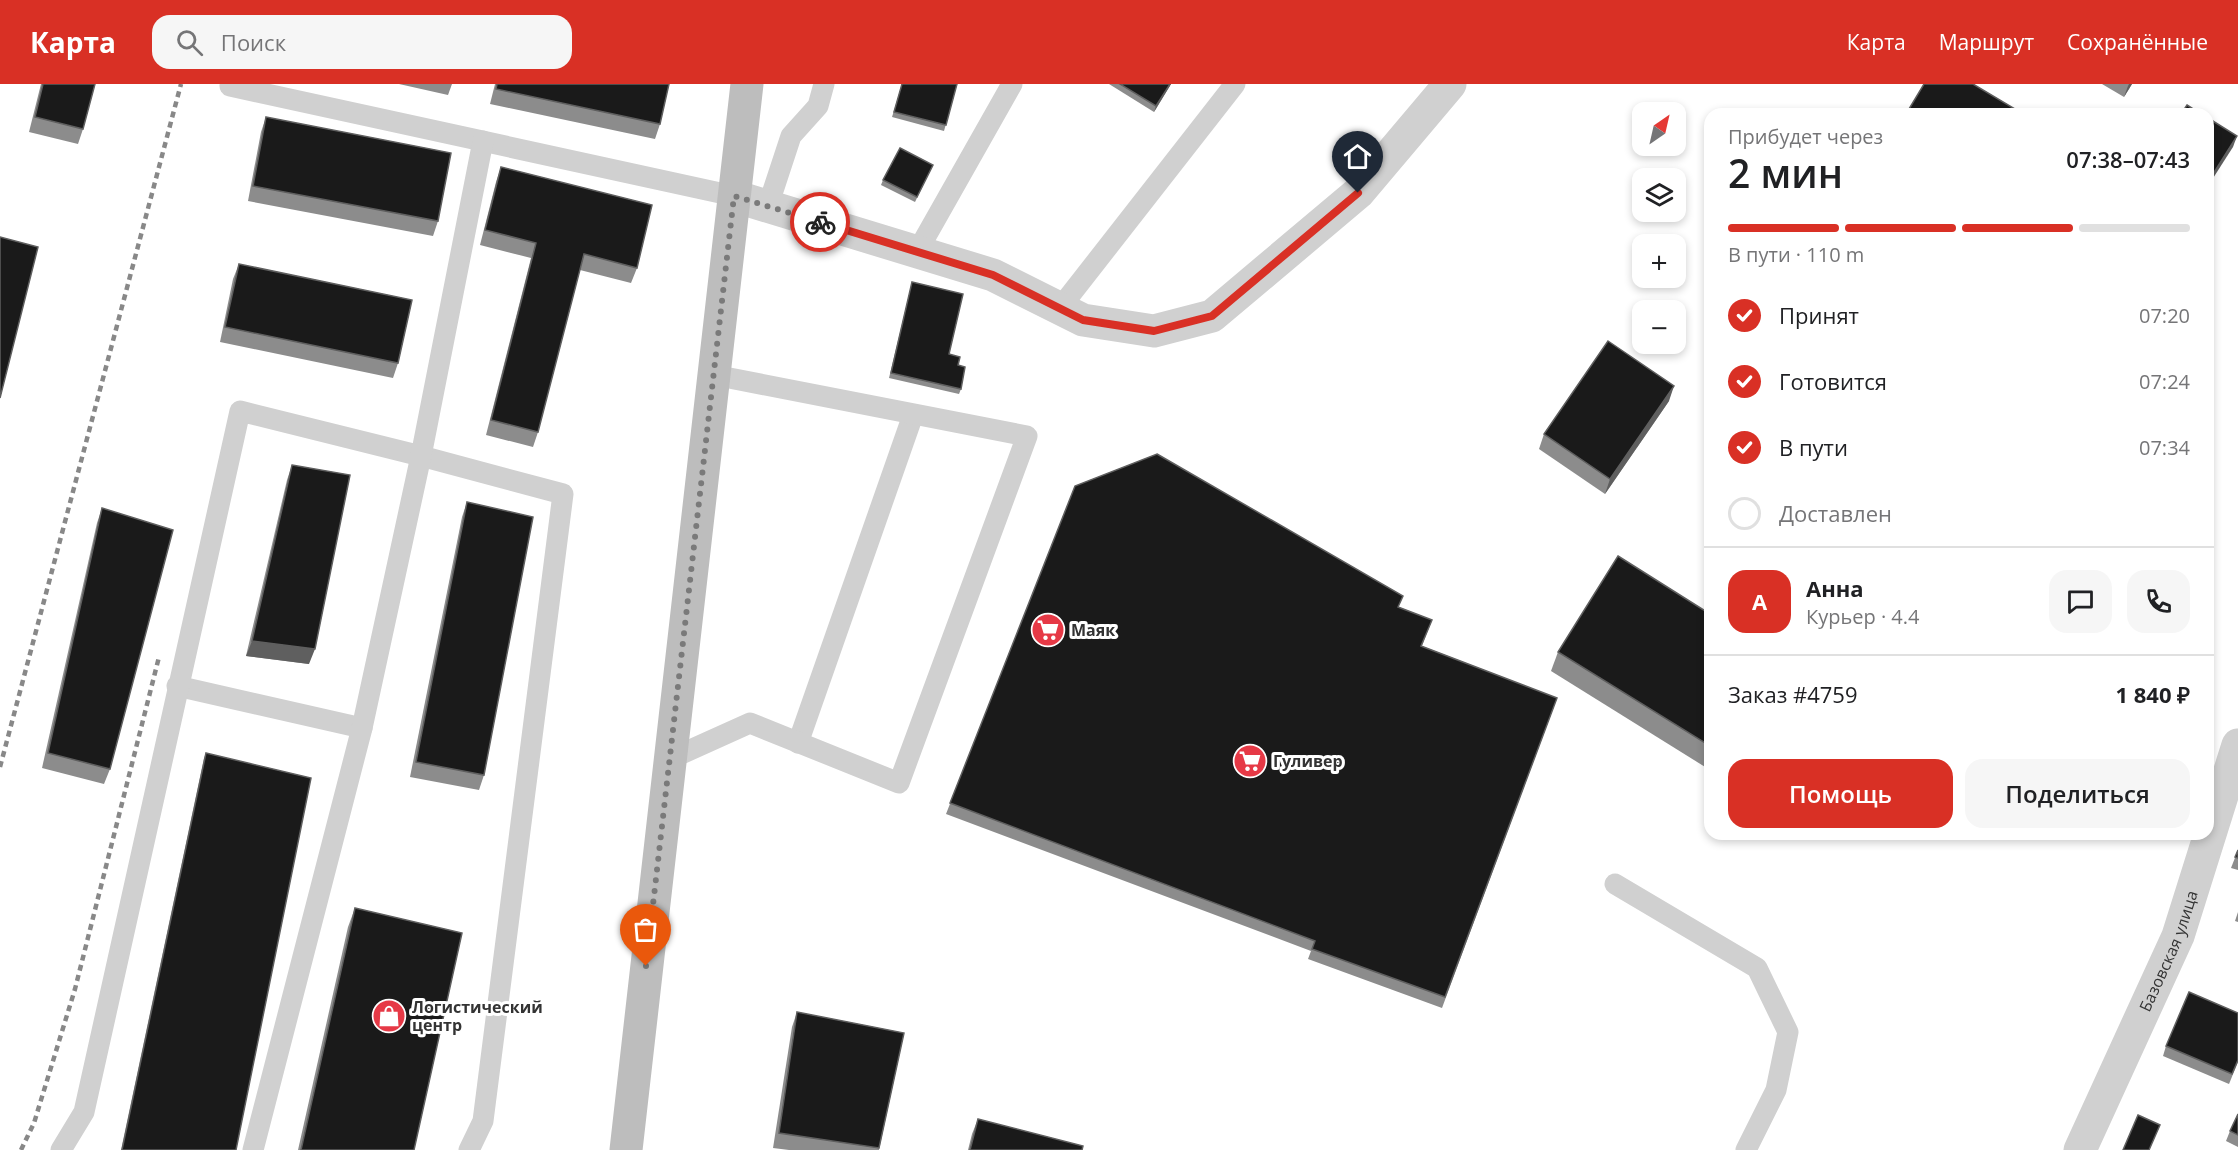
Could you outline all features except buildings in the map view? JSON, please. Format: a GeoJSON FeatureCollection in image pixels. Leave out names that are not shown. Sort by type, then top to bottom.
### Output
{"type":"FeatureCollection","features":[{"type":"Feature","properties":{"kind":"main road"},"geometry":{"type":"LineString","coordinates":[[626,1150],[747,84]]}},
{"type":"Feature","properties":{"kind":"street"},"geometry":{"type":"LineString","coordinates":[[734,196],[993,275],[1083,320],[1154,331],[1212,316],[1358,193],[1450,84]]}},
{"type":"Feature","properties":{"kind":"street","name":"Базовская улица"},"geometry":{"type":"LineString","coordinates":[[2214,821],[2238,745]]}},
{"type":"Feature","properties":{"kind":"street","name":"Базовская улица"},"geometry":{"type":"LineString","coordinates":[[2080,1150],[2178,936],[2208,840]]}},
{"type":"Feature","properties":{"kind":"lane"},"geometry":{"type":"LineString","coordinates":[[768,206],[791,136],[818,106],[824,84]]}},
{"type":"Feature","properties":{"kind":"lane"},"geometry":{"type":"LineString","coordinates":[[916,252],[1012,84]]}},
{"type":"Feature","properties":{"kind":"lane"},"geometry":{"type":"LineString","coordinates":[[1060,308],[1235,84]]}},
{"type":"Feature","properties":{"kind":"lane"},"geometry":{"type":"LineString","coordinates":[[230,86],[734,196]]}},
{"type":"Feature","properties":{"kind":"lane"},"geometry":{"type":"LineString","coordinates":[[254,1150],[362,728],[421,456],[483,141]]}},
{"type":"Feature","properties":{"kind":"lane"},"geometry":{"type":"LineString","coordinates":[[670,759],[750,723],[899,783],[1027,436],[714,375]]}},
{"type":"Feature","properties":{"kind":"lane"},"geometry":{"type":"LineString","coordinates":[[61,1150],[84,1112],[240,411],[562,494],[483,1121],[469,1150]]}},
{"type":"Feature","properties":{"kind":"lane"},"geometry":{"type":"LineString","coordinates":[[798,743],[913,415]]}},
{"type":"Feature","properties":{"kind":"lane"},"geometry":{"type":"LineString","coordinates":[[177,686],[362,728]]}},
{"type":"Feature","properties":{"kind":"lane"},"geometry":{"type":"LineString","coordinates":[[1615,884],[1757,968],[1788,1032],[1776,1090],[1746,1150]]}},
{"type":"Feature","properties":{"kind":"railway"},"geometry":{"type":"LineString","coordinates":[[0,767],[181,84]]}},
{"type":"Feature","properties":{"kind":"railway"},"geometry":{"type":"LineString","coordinates":[[21,1150],[34,1123],[75,989],[159,657]]}},
{"type":"Feature","properties":{"kind":"way so far"},"geometry":{"type":"LineString","coordinates":[[646,966],[734,196],[820,222]]}},
{"type":"Feature","properties":{"kind":"place","name":"Маяк"},"geometry":{"type":"Point","coordinates":[1048,630]}},
{"type":"Feature","properties":{"kind":"place","name":"Гуливер"},"geometry":{"type":"Point","coordinates":[1250,761]}},
{"type":"Feature","properties":{"kind":"place","name":"Логистический центр"},"geometry":{"type":"Point","coordinates":[389,1016]}},
{"type":"Feature","properties":{"kind":"route"},"geometry":{"type":"LineString","coordinates":[[820,222],[993,275],[1083,320],[1154,331],[1212,316],[1358,193]]}}]}
